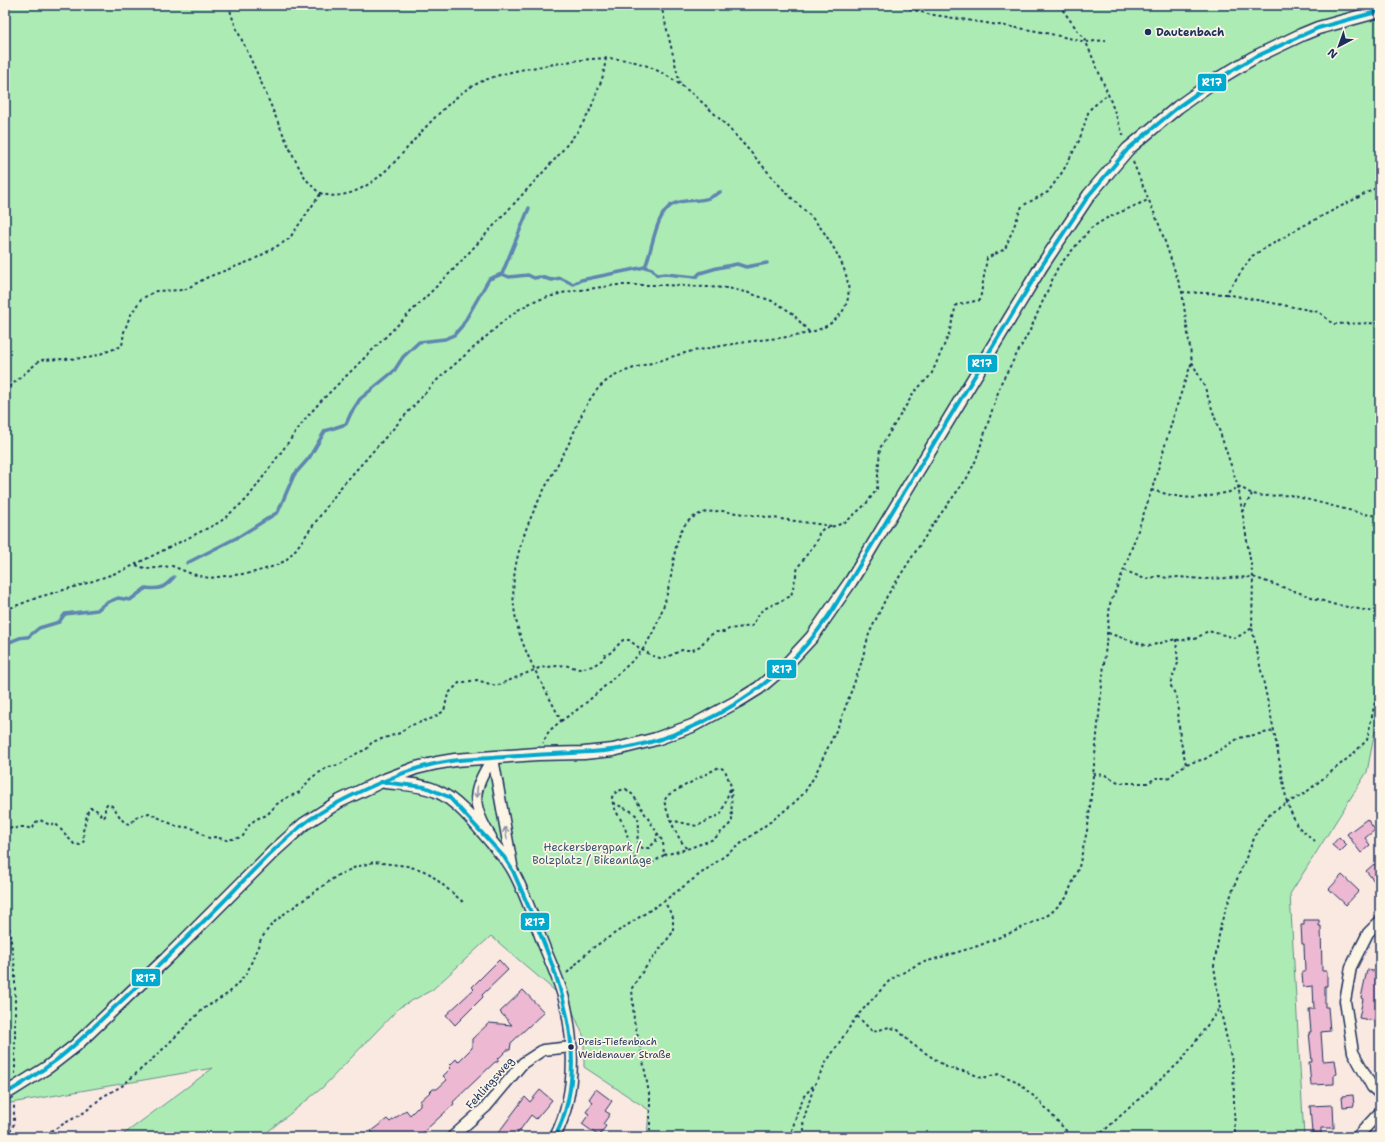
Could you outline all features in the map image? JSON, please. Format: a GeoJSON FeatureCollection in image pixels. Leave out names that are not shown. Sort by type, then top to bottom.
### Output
{"type":"FeatureCollection","features":[{"type":"Feature","properties":{"kind":"street"},"geometry":{"type":"LineString","coordinates":[[10,1098],[75,1046],[166,959],[274,851],[304,824],[340,801],[382,781],[416,768],[437,763],[455,760],[613,750],[656,740],[692,726],[759,688],[786,664],[812,637],[851,581],[1041,267],[1089,195],[1128,149],[1173,111],[1213,82],[1253,58],[1293,38],[1318,28],[1380,11]]}},
{"type":"Feature","properties":{"kind":"street"},"geometry":{"type":"LineString","coordinates":[[493,758],[479,782],[476,794],[478,810],[489,834],[513,871],[559,982],[567,1012],[572,1047],[572,1080],[562,1123],[555,1137]]}},
{"type":"Feature","properties":{"kind":"street"},"geometry":{"type":"LineString","coordinates":[[493,758],[513,871]]}},
{"type":"Feature","properties":{"kind":"street"},"geometry":{"type":"LineString","coordinates":[[382,781],[425,787],[449,797],[504,857]]}},
{"type":"Feature","properties":{"kind":"street"},"geometry":{"type":"LineString","coordinates":[[1380,921],[1368,933],[1351,967],[1345,1001],[1353,1052],[1372,1087],[1380,1094]]}},
{"type":"Feature","properties":{"kind":"street","name":"Fehlingsweg"},"geometry":{"type":"LineString","coordinates":[[452,1137],[486,1107],[523,1063],[543,1050],[572,1047]]}},
{"type":"Feature","properties":{"kind":"street"},"geometry":{"type":"LineString","coordinates":[[1357,1137],[1380,1112]]}},
{"type":"Feature","properties":{"kind":"path"},"geometry":{"type":"LineString","coordinates":[[229,5],[230,13],[239,36],[251,59],[279,126],[299,168],[311,185],[321,194],[330,196],[341,195],[354,192],[367,185],[390,166],[440,112],[466,90],[477,84],[495,77],[530,68],[606,58],[620,59],[634,61],[651,67],[680,84],[696,96],[741,141],[784,190],[808,212],[824,232],[835,249],[843,266],[848,283],[848,295],[844,309],[836,319],[826,326],[810,333],[790,337],[696,350],[628,370],[608,379],[598,389],[580,419],[570,442],[539,499],[527,526],[515,563],[513,588],[516,620],[521,640],[560,721]]}},
{"type":"Feature","properties":{"kind":"path"},"geometry":{"type":"LineString","coordinates":[[661,5],[680,84]]}},
{"type":"Feature","properties":{"kind":"path"},"geometry":{"type":"LineString","coordinates":[[898,5],[928,14],[1038,31],[1086,42],[1106,40]]}},
{"type":"Feature","properties":{"kind":"path"},"geometry":{"type":"LineString","coordinates":[[1059,5],[1086,42],[1160,227],[1182,292],[1192,362],[1205,388],[1238,486],[1253,577],[1252,628],[1274,731],[1287,803],[1297,826],[1315,841]]}},
{"type":"Feature","properties":{"kind":"path"},"geometry":{"type":"LineString","coordinates":[[5,610],[39,597],[88,583],[136,565],[220,522],[247,499],[302,424],[321,401],[453,270],[557,157],[577,132],[589,113],[603,76],[606,58]]}},
{"type":"Feature","properties":{"kind":"path"},"geometry":{"type":"LineString","coordinates":[[5,823],[11,829],[15,830],[24,827],[30,829],[33,828],[36,822],[40,820],[50,824],[55,823],[74,844],[80,845],[84,841],[83,831],[90,808],[93,808],[104,817],[106,816],[105,807],[109,804],[125,823],[130,823],[136,817],[150,813],[176,826],[192,828],[209,838],[214,837],[227,840],[238,838],[244,836],[250,824],[256,819],[267,816],[277,804],[300,792],[311,778],[328,767],[339,765],[359,752],[366,750],[372,742],[400,733],[409,726],[433,718],[444,711],[448,694],[459,683],[477,680],[496,686],[539,668],[565,665],[579,669],[593,666],[624,640],[629,640],[642,650],[660,658],[667,657],[682,650],[693,650],[716,632],[724,632],[729,629],[752,626],[760,612],[791,596],[798,567],[818,539],[819,533],[824,528],[836,526],[846,522],[866,504],[878,489],[880,448],[916,391],[931,375],[949,334],[956,305],[980,300],[987,258],[1005,249],[1022,206],[1048,192],[1063,171],[1079,141],[1089,110],[1108,94]]}},
{"type":"Feature","properties":{"kind":"path"},"geometry":{"type":"LineString","coordinates":[[1226,294],[1252,256],[1303,226],[1380,186]]}},
{"type":"Feature","properties":{"kind":"path"},"geometry":{"type":"LineString","coordinates":[[5,391],[40,360],[89,358],[122,346],[124,332],[130,316],[141,299],[156,291],[184,290],[208,277],[253,260],[289,239],[321,194]]}},
{"type":"Feature","properties":{"kind":"path"},"geometry":{"type":"LineString","coordinates":[[559,982],[591,949],[664,901],[778,816],[804,793],[814,777],[840,722],[860,667],[868,634],[887,596],[934,523],[967,478],[976,460],[1001,383],[1030,330],[1058,267],[1091,228],[1107,218],[1148,200]]}},
{"type":"Feature","properties":{"kind":"path"},"geometry":{"type":"LineString","coordinates":[[136,565],[147,569],[172,566],[192,574],[209,578],[251,573],[269,568],[285,561],[296,549],[342,487],[436,381],[506,319],[534,301],[566,292],[617,285],[663,285],[728,288],[749,293],[775,302],[792,313],[810,333]]}},
{"type":"Feature","properties":{"kind":"path"},"geometry":{"type":"LineString","coordinates":[[1182,292],[1226,294],[1320,312],[1334,324],[1380,323]]}},
{"type":"Feature","properties":{"kind":"path"},"geometry":{"type":"LineString","coordinates":[[805,1137],[803,1122],[814,1086],[825,1064],[857,1016],[890,980],[918,964],[978,946],[1015,931],[1050,914],[1066,898],[1079,867],[1088,826],[1110,604],[1124,570],[1151,490],[1182,387],[1192,362]]}},
{"type":"Feature","properties":{"kind":"path"},"geometry":{"type":"LineString","coordinates":[[1151,490],[1180,498],[1204,498],[1234,491],[1238,486]]}},
{"type":"Feature","properties":{"kind":"path"},"geometry":{"type":"LineString","coordinates":[[1238,486],[1252,494],[1265,496],[1290,495],[1364,514],[1380,516]]}},
{"type":"Feature","properties":{"kind":"path"},"geometry":{"type":"LineString","coordinates":[[1242,513],[1252,494]]}},
{"type":"Feature","properties":{"kind":"path"},"geometry":{"type":"LineString","coordinates":[[537,754],[549,731],[603,688],[642,650],[652,635],[662,613],[668,592],[678,539],[683,528],[690,520],[699,514],[708,511],[722,511],[836,526]]}},
{"type":"Feature","properties":{"kind":"path"},"geometry":{"type":"LineString","coordinates":[[1124,570],[1145,579],[1159,576],[1167,578],[1178,577],[1204,579],[1253,577],[1332,604],[1380,613]]}},
{"type":"Feature","properties":{"kind":"path"},"geometry":{"type":"LineString","coordinates":[[1108,633],[1149,646],[1176,639],[1181,641],[1190,638],[1195,639],[1208,631],[1236,638],[1252,628]]}},
{"type":"Feature","properties":{"kind":"path"},"geometry":{"type":"LineString","coordinates":[[1176,639],[1178,663],[1170,684],[1177,698],[1180,738],[1186,764]]}},
{"type":"Feature","properties":{"kind":"path"},"geometry":{"type":"LineString","coordinates":[[1235,1137],[1233,1066],[1220,1008],[1214,966],[1221,923],[1258,829],[1272,812],[1304,794],[1353,754],[1367,740],[1380,678]]}},
{"type":"Feature","properties":{"kind":"path"},"geometry":{"type":"LineString","coordinates":[[1093,774],[1105,775],[1120,783],[1148,783],[1156,778],[1168,778],[1186,764],[1205,759],[1239,738],[1274,731]]}},
{"type":"Feature","properties":{"kind":"path"},"geometry":{"type":"LineString","coordinates":[[664,855],[663,842],[633,795],[626,789],[617,791],[612,797],[612,802],[625,828],[638,863],[641,868],[645,868],[664,855],[687,849],[714,839],[732,822],[731,786],[725,770],[719,767],[668,795],[664,801],[670,820],[687,849]]}},
{"type":"Feature","properties":{"kind":"path"},"geometry":{"type":"LineString","coordinates":[[670,820],[697,826],[722,814],[731,786]]}},
{"type":"Feature","properties":{"kind":"path"},"geometry":{"type":"LineString","coordinates":[[612,802],[631,811],[638,817],[639,828],[637,841],[642,848],[649,848],[656,841],[657,833]]}},
{"type":"Feature","properties":{"kind":"path"},"geometry":{"type":"LineString","coordinates":[[40,1137],[85,1112],[102,1097],[122,1086],[158,1054],[203,1010],[229,993],[247,973],[261,939],[271,925],[338,875],[356,867],[374,862],[407,866],[430,874],[463,902]]}},
{"type":"Feature","properties":{"kind":"path"},"geometry":{"type":"LineString","coordinates":[[5,898],[15,970],[15,1080]]}},
{"type":"Feature","properties":{"kind":"path"},"geometry":{"type":"LineString","coordinates":[[650,1137],[650,1099],[640,1044],[634,1021],[632,988],[673,932],[673,917],[664,901]]}},
{"type":"Feature","properties":{"kind":"path"},"geometry":{"type":"LineString","coordinates":[[1097,1137],[1181,1061],[1220,1008]]}},
{"type":"Feature","properties":{"kind":"path"},"geometry":{"type":"LineString","coordinates":[[857,1016],[873,1032],[889,1027],[898,1030],[912,1044],[948,1068],[968,1072],[982,1078],[999,1074],[1016,1081],[1037,1099],[1072,1137]]}},
{"type":"Feature","properties":{"kind":"path"},"geometry":{"type":"LineString","coordinates":[[790,1137],[804,1096],[814,1086]]}},
{"type":"Feature","properties":{"kind":"path"},"geometry":{"type":"LineString","coordinates":[[7,1137],[14,1124],[10,1098]]}},
{"type":"Feature","properties":{"kind":"green space","name":"Heckersbergpark / Bolzplatz / Bikeanlage"},"geometry":{"type":"Polygon","coordinates":[[[5,5],[1380,5],[1380,705],[1367,772],[1290,894],[1304,1137],[647,1137],[649,1110],[584,1067],[584,1037],[569,1003],[491,936],[432,990],[400,1007],[322,1088],[261,1137],[120,1137],[213,1068],[5,1104],[5,5]]]}},
{"type":"Feature","properties":{"kind":"building"},"geometry":{"type":"Polygon","coordinates":[[[1367,819],[1375,830],[1365,838],[1370,845],[1361,853],[1347,834],[1367,819]]]}},
{"type":"Feature","properties":{"kind":"building"},"geometry":{"type":"Polygon","coordinates":[[[1339,837],[1347,845],[1340,852],[1332,845],[1339,837]]]}},
{"type":"Feature","properties":{"kind":"building"},"geometry":{"type":"Polygon","coordinates":[[[1374,864],[1380,871],[1380,888],[1366,871],[1374,864]]]}},
{"type":"Feature","properties":{"kind":"building"},"geometry":{"type":"Polygon","coordinates":[[[1342,875],[1359,891],[1346,905],[1329,889],[1342,875]]]}},
{"type":"Feature","properties":{"kind":"building"},"geometry":{"type":"Polygon","coordinates":[[[1304,920],[1319,920],[1319,926],[1321,926],[1322,971],[1327,971],[1325,1007],[1328,1007],[1330,1031],[1321,1032],[1323,1061],[1335,1060],[1337,1074],[1334,1075],[1334,1084],[1311,1085],[1309,1062],[1312,1062],[1309,1032],[1311,1032],[1309,1009],[1314,1009],[1313,986],[1303,987],[1302,972],[1305,972],[1304,944],[1302,944],[1301,925],[1304,925],[1304,920]]]}},
{"type":"Feature","properties":{"kind":"building"},"geometry":{"type":"Polygon","coordinates":[[[499,960],[508,970],[482,995],[483,997],[455,1025],[446,1015],[474,989],[472,987],[499,960]]]}},
{"type":"Feature","properties":{"kind":"building"},"geometry":{"type":"Polygon","coordinates":[[[1367,970],[1380,972],[1380,999],[1375,1021],[1359,1018],[1363,999],[1361,998],[1367,970]]]}},
{"type":"Feature","properties":{"kind":"building"},"geometry":{"type":"Polygon","coordinates":[[[523,990],[544,1012],[511,1043],[510,1050],[507,1050],[498,1059],[498,1062],[495,1062],[453,1102],[454,1104],[418,1137],[376,1137],[371,1131],[387,1119],[390,1122],[406,1110],[410,1115],[420,1105],[420,1101],[433,1089],[437,1089],[447,1080],[443,1076],[451,1068],[449,1066],[456,1059],[458,1062],[472,1048],[472,1039],[489,1023],[512,1025],[500,1012],[523,990]]]}},
{"type":"Feature","properties":{"kind":"building"},"geometry":{"type":"Polygon","coordinates":[[[596,1089],[612,1101],[605,1111],[610,1114],[603,1124],[606,1126],[599,1136],[582,1124],[589,1114],[586,1112],[593,1102],[589,1099],[596,1089]]]}},
{"type":"Feature","properties":{"kind":"building"},"geometry":{"type":"Polygon","coordinates":[[[540,1090],[552,1100],[536,1119],[531,1115],[515,1137],[495,1137],[525,1097],[530,1102],[540,1090]]]}},
{"type":"Feature","properties":{"kind":"building"},"geometry":{"type":"Polygon","coordinates":[[[1353,1095],[1354,1106],[1343,1107],[1342,1096],[1353,1095]]]}},
{"type":"Feature","properties":{"kind":"building"},"geometry":{"type":"Polygon","coordinates":[[[1333,1105],[1334,1128],[1321,1128],[1321,1133],[1312,1133],[1310,1106],[1333,1105]]]}},
{"type":"Feature","properties":{"kind":"waterway"},"geometry":{"type":"LineString","coordinates":[[645,267],[663,213],[676,203],[705,199],[720,192]]}},
{"type":"Feature","properties":{"kind":"waterway"},"geometry":{"type":"LineString","coordinates":[[187,563],[240,536],[278,512],[294,475],[309,458],[325,431],[346,424],[360,399],[394,371],[403,357],[419,342],[445,339],[454,335],[462,326],[489,279],[502,274],[529,208]]}},
{"type":"Feature","properties":{"kind":"waterway"},"geometry":{"type":"LineString","coordinates":[[502,274],[509,277],[528,275],[534,278],[540,277],[552,280],[560,278],[573,284],[581,280],[645,267],[652,269],[657,275],[665,274],[696,277],[700,273],[737,264],[746,267],[767,263]]}},
{"type":"Feature","properties":{"kind":"waterway"},"geometry":{"type":"LineString","coordinates":[[5,643],[28,637],[39,628],[59,622],[65,614],[97,610],[106,603],[118,598],[130,600],[146,588],[155,589],[164,586],[174,577]]}},
{"type":"Feature","properties":{"kind":"transit line","name":"R17"},"geometry":{"type":"LineString","coordinates":[[5,1094],[43,1070],[72,1048],[171,954],[275,849],[309,820],[338,802],[404,773],[443,762],[466,759],[591,752],[619,749],[646,743],[673,735],[699,724],[748,695],[771,678],[792,660],[803,648],[833,609],[1041,267],[1089,195],[1128,149],[1178,107],[1213,82],[1253,58],[1318,28],[1380,11]]}},
{"type":"Feature","properties":{"kind":"transit line","name":"R17"},"geometry":{"type":"LineString","coordinates":[[381,782],[425,787],[449,797],[504,857],[513,871],[541,935],[553,968],[564,1002],[570,1036],[572,1070],[567,1104],[555,1137]]}},
{"type":"Feature","properties":{"kind":"place","name":"Dautenbach"},"geometry":{"type":"Point","coordinates":[1148,32]}},
{"type":"Feature","properties":{"kind":"place","name":"Dreis-Tiefenbach Weidenauer Straße"},"geometry":{"type":"Point","coordinates":[571,1047]}}]}
